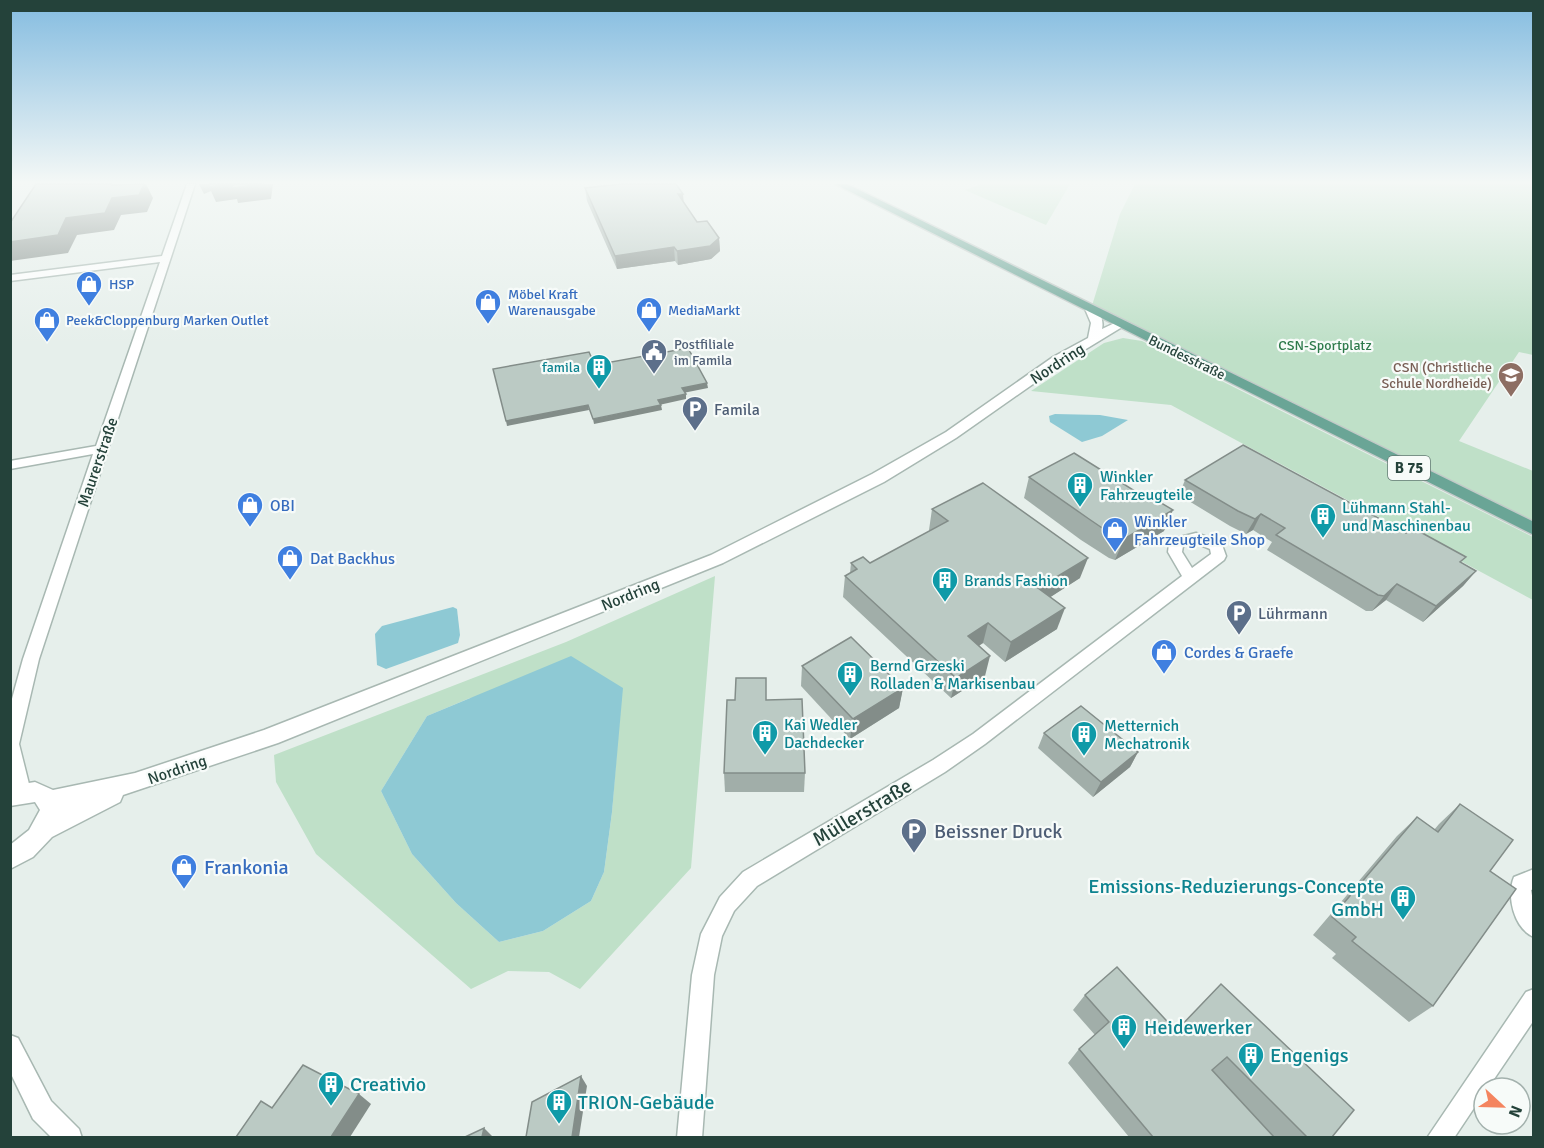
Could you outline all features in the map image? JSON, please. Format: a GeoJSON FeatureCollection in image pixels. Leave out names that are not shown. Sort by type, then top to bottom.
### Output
{"type":"FeatureCollection","features":[{"type":"Feature","properties":{"kind":"main road","name":"Bundesstraße"},"geometry":{"type":"LineString","coordinates":[[948,238],[1533,529]]}},
{"type":"Feature","properties":{"kind":"street","name":"Maurerstraße"},"geometry":{"type":"LineString","coordinates":[[16,794],[10,744],[31,659],[173,238]]}},
{"type":"Feature","properties":{"kind":"street"},"geometry":{"type":"LineString","coordinates":[[10,278],[166,258]]}},
{"type":"Feature","properties":{"kind":"street","name":"Nordring"},"geometry":{"type":"LineString","coordinates":[[1091,309],[1097,323],[1094,339]]}},
{"type":"Feature","properties":{"kind":"street","name":"Nordring"},"geometry":{"type":"LineString","coordinates":[[50,801],[135,783],[270,737],[717,559],[887,472],[951,435],[1058,360],[1094,339],[1127,327]]}},
{"type":"Feature","properties":{"kind":"street"},"geometry":{"type":"LineString","coordinates":[[10,465],[102,449]]}},
{"type":"Feature","properties":{"kind":"street","name":"Müllerstraße"},"geometry":{"type":"LineString","coordinates":[[689,1137],[703,975],[712,934],[727,904],[750,879],[939,766],[979,739],[1190,577]]}},
{"type":"Feature","properties":{"kind":"street","name":"Nordring"},"geometry":{"type":"LineString","coordinates":[[10,858],[35,841],[45,829],[135,783]]}},
{"type":"Feature","properties":{"kind":"street"},"geometry":{"type":"LineString","coordinates":[[16,794],[44,795],[50,801],[51,819],[45,829]]}},
{"type":"Feature","properties":{"kind":"street"},"geometry":{"type":"LineString","coordinates":[[1533,879],[1528,879],[1521,884],[1519,894],[1522,907],[1533,927]]}},
{"type":"Feature","properties":{"kind":"street"},"geometry":{"type":"LineString","coordinates":[[1439,1137],[1533,1000]]}},
{"type":"Feature","properties":{"kind":"street"},"geometry":{"type":"LineString","coordinates":[[10,1046],[42,1110],[70,1137]]}},
{"type":"Feature","properties":{"kind":"green space","name":"CSN-Sportplatz"},"geometry":{"type":"Polygon","coordinates":[[[1113,238],[1533,238],[1533,355],[1519,352],[1459,441],[1533,471],[1533,529],[1091,309],[1113,238]]]}},
{"type":"Feature","properties":{"kind":"green space"},"geometry":{"type":"Polygon","coordinates":[[[1123,338],[1142,341],[1533,537],[1533,600],[1171,405],[1031,391],[1104,343],[1123,338]]]}},
{"type":"Feature","properties":{"kind":"green space"},"geometry":{"type":"Polygon","coordinates":[[[715,576],[691,868],[580,989],[549,972],[508,971],[471,989],[316,854],[276,782],[274,755],[566,642],[715,576]],[[622,688],[470,698],[427,716],[381,791],[412,854],[456,903],[499,942],[543,931],[591,901],[604,872],[612,812],[622,688]]]}},
{"type":"Feature","properties":{"kind":"water"},"geometry":{"type":"Polygon","coordinates":[[[1055,414],[1100,415],[1128,420],[1102,436],[1082,442],[1050,422],[1049,416],[1055,414]]]}},
{"type":"Feature","properties":{"kind":"water"},"geometry":{"type":"Polygon","coordinates":[[[453,607],[457,609],[460,635],[458,643],[386,669],[377,665],[375,634],[382,626],[453,607]]]}},
{"type":"Feature","properties":{"kind":"water"},"geometry":{"type":"Polygon","coordinates":[[[571,656],[623,688],[604,872],[591,901],[543,931],[499,942],[456,903],[412,854],[381,791],[427,716],[571,656]]]}},
{"type":"Feature","properties":{"kind":"building"},"geometry":{"type":"Polygon","coordinates":[[[10,238],[40,238],[10,242],[10,238]]]}},
{"type":"Feature","properties":{"kind":"building"},"geometry":{"type":"Polygon","coordinates":[[[607,238],[719,238],[710,246],[677,251],[674,247],[615,256],[607,238]]]}},
{"type":"Feature","properties":{"kind":"building","name":"famila"},"geometry":{"type":"Polygon","coordinates":[[[688,348],[707,383],[682,388],[686,394],[658,400],[661,405],[593,419],[588,405],[506,421],[493,369],[589,352],[595,365],[688,348]]]}},
{"type":"Feature","properties":{"kind":"building","name":"Lühmann Stahl- und Maschinenbau"},"geometry":{"type":"Polygon","coordinates":[[[1243,445],[1406,533],[1413,528],[1466,557],[1460,562],[1476,571],[1436,606],[1397,584],[1384,596],[1378,595],[1276,535],[1285,528],[1261,514],[1255,519],[1238,511],[1185,480],[1243,445]]]}},
{"type":"Feature","properties":{"kind":"building"},"geometry":{"type":"Polygon","coordinates":[[[1074,453],[1149,500],[1153,498],[1173,510],[1124,539],[1117,538],[1029,477],[1074,453]]]}},
{"type":"Feature","properties":{"kind":"building","name":"Brands Fashion"},"geometry":{"type":"Polygon","coordinates":[[[983,483],[1088,558],[1038,588],[1065,608],[1011,642],[988,623],[968,636],[990,656],[956,678],[845,576],[857,569],[851,563],[863,557],[870,563],[948,521],[932,509],[983,483]]]}},
{"type":"Feature","properties":{"kind":"building"},"geometry":{"type":"Polygon","coordinates":[[[851,637],[903,688],[853,719],[802,666],[851,637]]]}},
{"type":"Feature","properties":{"kind":"building","name":"Kai Wedler Dachdecker"},"geometry":{"type":"Polygon","coordinates":[[[736,678],[766,678],[766,700],[802,699],[805,773],[724,773],[727,700],[735,700],[736,678]]]}},
{"type":"Feature","properties":{"kind":"building"},"geometry":{"type":"Polygon","coordinates":[[[1081,706],[1138,752],[1101,782],[1044,733],[1081,706]]]}},
{"type":"Feature","properties":{"kind":"building","name":"Emissions-Reduzierungs-Concepte GmbH"},"geometry":{"type":"Polygon","coordinates":[[[1460,804],[1513,840],[1490,871],[1516,889],[1433,1006],[1352,941],[1356,937],[1332,917],[1417,817],[1438,832],[1460,804]]]}},
{"type":"Feature","properties":{"kind":"building"},"geometry":{"type":"Polygon","coordinates":[[[1117,967],[1176,1031],[1221,984],[1354,1110],[1332,1137],[1307,1137],[1227,1057],[1212,1070],[1274,1137],[1153,1137],[1079,1049],[1109,1022],[1085,995],[1117,967]]]}},
{"type":"Feature","properties":{"kind":"building","name":"Creativio"},"geometry":{"type":"Polygon","coordinates":[[[303,1065],[359,1094],[331,1137],[236,1137],[261,1101],[272,1108],[303,1065]]]}},
{"type":"Feature","properties":{"kind":"building","name":"TRION-Gebäude"},"geometry":{"type":"Polygon","coordinates":[[[581,1076],[572,1137],[526,1137],[532,1102],[581,1076]]]}},
{"type":"Feature","properties":{"kind":"building"},"geometry":{"type":"Polygon","coordinates":[[[484,1128],[482,1137],[465,1137],[484,1128]]]}},
{"type":"Feature","properties":{"kind":"place","name":"HSP"},"geometry":{"type":"Point","coordinates":[89,307]}},
{"type":"Feature","properties":{"kind":"place","name":"Möbel Kraft Warenausgabe"},"geometry":{"type":"Point","coordinates":[488,325]}},
{"type":"Feature","properties":{"kind":"place","name":"MediaMarkt"},"geometry":{"type":"Point","coordinates":[649,333]}},
{"type":"Feature","properties":{"kind":"place","name":"Peek&Cloppenburg Marken Outlet"},"geometry":{"type":"Point","coordinates":[47,343]}},
{"type":"Feature","properties":{"kind":"place","name":"Postfiliale im Famila"},"geometry":{"type":"Point","coordinates":[654,375]}},
{"type":"Feature","properties":{"kind":"place","name":"famila"},"geometry":{"type":"Point","coordinates":[599,390]}},
{"type":"Feature","properties":{"kind":"place","name":"CSN (Christliche Schule Nordheide)"},"geometry":{"type":"Point","coordinates":[1511,398]}},
{"type":"Feature","properties":{"kind":"place","name":"Famila"},"geometry":{"type":"Point","coordinates":[695,432]}},
{"type":"Feature","properties":{"kind":"place","name":"Winkler Fahrzeugteile"},"geometry":{"type":"Point","coordinates":[1080,508]}},
{"type":"Feature","properties":{"kind":"place","name":"OBI"},"geometry":{"type":"Point","coordinates":[250,528]}},
{"type":"Feature","properties":{"kind":"place","name":"Lühmann Stahl- und Maschinenbau"},"geometry":{"type":"Point","coordinates":[1323,539]}},
{"type":"Feature","properties":{"kind":"place","name":"Winkler Fahrzeugteile Shop"},"geometry":{"type":"Point","coordinates":[1115,553]}},
{"type":"Feature","properties":{"kind":"place","name":"Dat Backhus"},"geometry":{"type":"Point","coordinates":[290,581]}},
{"type":"Feature","properties":{"kind":"place","name":"Brands Fashion"},"geometry":{"type":"Point","coordinates":[945,603]}},
{"type":"Feature","properties":{"kind":"place","name":"Lührmann"},"geometry":{"type":"Point","coordinates":[1239,636]}},
{"type":"Feature","properties":{"kind":"place","name":"Cordes & Graefe"},"geometry":{"type":"Point","coordinates":[1164,675]}},
{"type":"Feature","properties":{"kind":"place","name":"Bernd Grzeski Rolladen & Markisenbau"},"geometry":{"type":"Point","coordinates":[850,697]}},
{"type":"Feature","properties":{"kind":"place","name":"Kai Wedler Dachdecker"},"geometry":{"type":"Point","coordinates":[765,756]}},
{"type":"Feature","properties":{"kind":"place","name":"Metternich Mechatronik"},"geometry":{"type":"Point","coordinates":[1084,757]}},
{"type":"Feature","properties":{"kind":"place","name":"Beissner Druck"},"geometry":{"type":"Point","coordinates":[914,854]}},
{"type":"Feature","properties":{"kind":"place","name":"Frankonia"},"geometry":{"type":"Point","coordinates":[184,890]}},
{"type":"Feature","properties":{"kind":"place","name":"Emissions-Reduzierungs-Concepte GmbH"},"geometry":{"type":"Point","coordinates":[1403,921]}},
{"type":"Feature","properties":{"kind":"place","name":"Heidewerker"},"geometry":{"type":"Point","coordinates":[1124,1050]}},
{"type":"Feature","properties":{"kind":"place","name":"Engenigs"},"geometry":{"type":"Point","coordinates":[1251,1078]}},
{"type":"Feature","properties":{"kind":"place","name":"Creativio"},"geometry":{"type":"Point","coordinates":[331,1107]}},
{"type":"Feature","properties":{"kind":"place","name":"TRION-Gebäude"},"geometry":{"type":"Point","coordinates":[559,1125]}}]}
